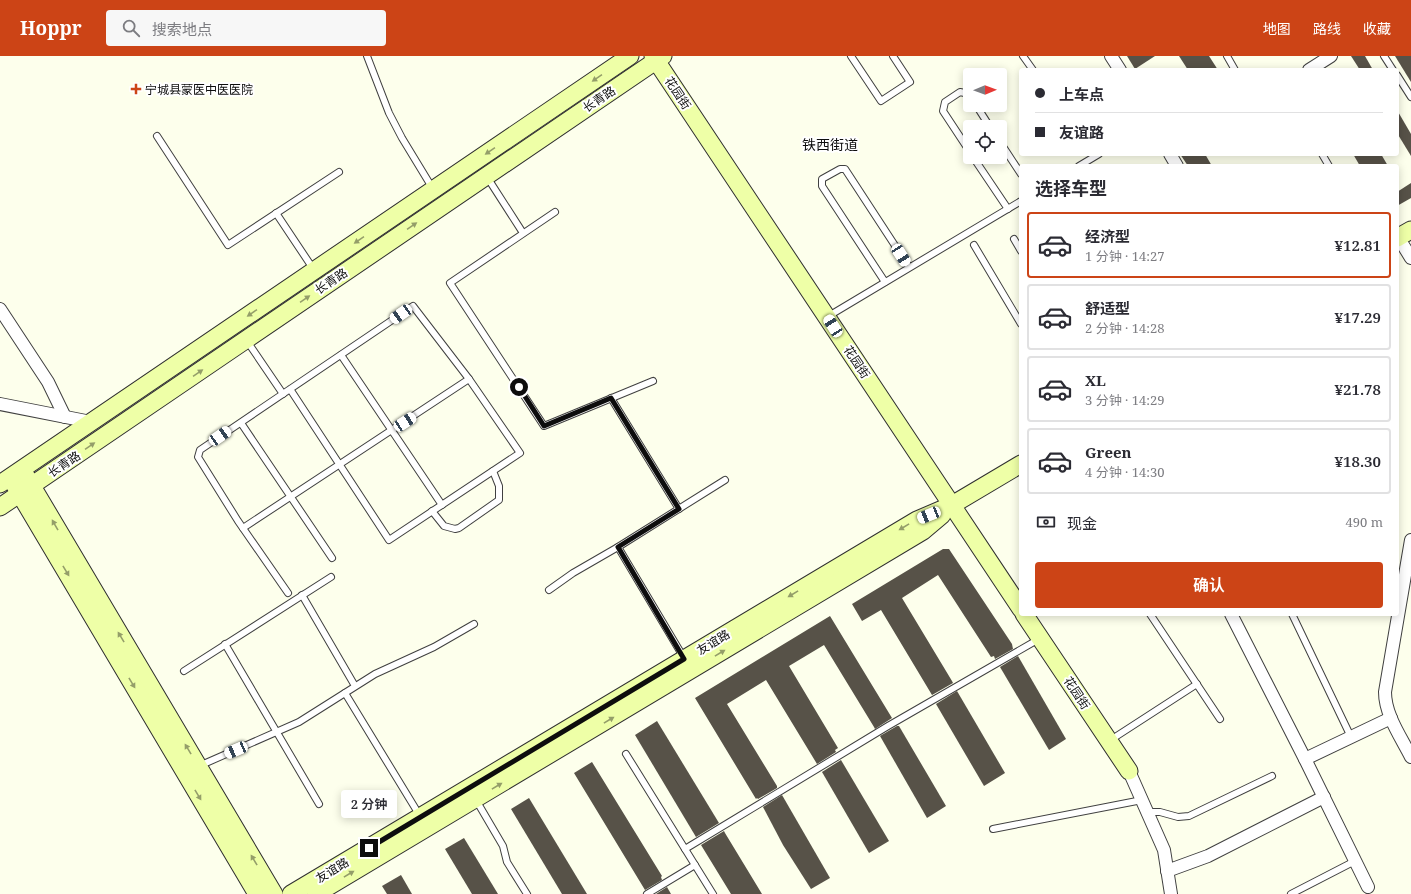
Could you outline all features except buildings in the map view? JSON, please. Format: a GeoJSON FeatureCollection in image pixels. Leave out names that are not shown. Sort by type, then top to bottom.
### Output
{"type":"FeatureCollection","features":[{"type":"Feature","properties":{"kind":"street","name":"长青路"},"geometry":{"type":"LineString","coordinates":[[11,477],[630,56]]}},
{"type":"Feature","properties":{"kind":"street"},"geometry":{"type":"LineString","coordinates":[[1111,56],[1119,68]]}},
{"type":"Feature","properties":{"kind":"street"},"geometry":{"type":"LineString","coordinates":[[1312,68],[1331,56]]}},
{"type":"Feature","properties":{"kind":"street","name":"长青路"},"geometry":{"type":"LineString","coordinates":[[0,507],[487,176],[657,58]]}},
{"type":"Feature","properties":{"kind":"street","name":"花园街"},"geometry":{"type":"LineString","coordinates":[[657,58],[1019,606]]}},
{"type":"Feature","properties":{"kind":"street"},"geometry":{"type":"LineString","coordinates":[[1402,235],[1411,258]]}},
{"type":"Feature","properties":{"kind":"street"},"geometry":{"type":"LineString","coordinates":[[0,309],[48,382],[65,417]]}},
{"type":"Feature","properties":{"kind":"street"},"geometry":{"type":"LineString","coordinates":[[0,404],[91,422]]}},
{"type":"Feature","properties":{"kind":"street","name":"友谊路"},"geometry":{"type":"LineString","coordinates":[[291,894],[917,520],[952,505],[1019,465]]}},
{"type":"Feature","properties":{"kind":"street"},"geometry":{"type":"LineString","coordinates":[[11,477],[26,490],[198,766],[274,894]]}},
{"type":"Feature","properties":{"kind":"street"},"geometry":{"type":"LineString","coordinates":[[26,490],[257,894]]}},
{"type":"Feature","properties":{"kind":"street","name":"友谊路"},"geometry":{"type":"LineString","coordinates":[[316,894],[923,531],[952,505]]}},
{"type":"Feature","properties":{"kind":"street"},"geometry":{"type":"LineString","coordinates":[[1399,616],[1410,556],[1411,540]]}},
{"type":"Feature","properties":{"kind":"street","name":"花园街"},"geometry":{"type":"LineString","coordinates":[[1025,616],[1129,771]]}},
{"type":"Feature","properties":{"kind":"street"},"geometry":{"type":"LineString","coordinates":[[1232,616],[1368,887]]}},
{"type":"Feature","properties":{"kind":"street"},"geometry":{"type":"LineString","coordinates":[[1399,616],[1385,692],[1386,705],[1411,757]]}},
{"type":"Feature","properties":{"kind":"street"},"geometry":{"type":"LineString","coordinates":[[1305,759],[1391,718]]}},
{"type":"Feature","properties":{"kind":"street"},"geometry":{"type":"LineString","coordinates":[[1129,771],[1164,850],[1171,894]]}},
{"type":"Feature","properties":{"kind":"street"},"geometry":{"type":"LineString","coordinates":[[1167,871],[1208,856],[1324,797]]}},
{"type":"Feature","properties":{"kind":"lane"},"geometry":{"type":"LineString","coordinates":[[367,56],[389,113],[402,138],[433,189]]}},
{"type":"Feature","properties":{"kind":"lane"},"geometry":{"type":"LineString","coordinates":[[851,56],[881,101],[910,82],[893,56]]}},
{"type":"Feature","properties":{"kind":"lane"},"geometry":{"type":"LineString","coordinates":[[1024,56],[1031,68]]}},
{"type":"Feature","properties":{"kind":"lane"},"geometry":{"type":"LineString","coordinates":[[1227,56],[1234,68]]}},
{"type":"Feature","properties":{"kind":"lane"},"geometry":{"type":"LineString","coordinates":[[1384,56],[1392,68]]}},
{"type":"Feature","properties":{"kind":"lane"},"geometry":{"type":"LineString","coordinates":[[1399,79],[1411,97]]}},
{"type":"Feature","properties":{"kind":"lane"},"geometry":{"type":"LineString","coordinates":[[963,93],[960,92],[945,102],[943,111],[963,141]]}},
{"type":"Feature","properties":{"kind":"lane"},"geometry":{"type":"LineString","coordinates":[[157,136],[228,245],[339,172]]}},
{"type":"Feature","properties":{"kind":"lane"},"geometry":{"type":"LineString","coordinates":[[1007,153],[1019,171]]}},
{"type":"Feature","properties":{"kind":"lane"},"geometry":{"type":"LineString","coordinates":[[1081,164],[1089,157]]}},
{"type":"Feature","properties":{"kind":"lane"},"geometry":{"type":"LineString","coordinates":[[978,164],[1008,209]]}},
{"type":"Feature","properties":{"kind":"lane"},"geometry":{"type":"LineString","coordinates":[[884,282],[822,186],[822,179],[840,169],[845,170],[909,267]]}},
{"type":"Feature","properties":{"kind":"lane"},"geometry":{"type":"LineString","coordinates":[[487,176],[523,233]]}},
{"type":"Feature","properties":{"kind":"lane"},"geometry":{"type":"LineString","coordinates":[[827,317],[1019,202]]}},
{"type":"Feature","properties":{"kind":"lane"},"geometry":{"type":"LineString","coordinates":[[555,212],[450,283],[544,426],[653,381]]}},
{"type":"Feature","properties":{"kind":"lane"},"geometry":{"type":"LineString","coordinates":[[276,213],[314,270]]}},
{"type":"Feature","properties":{"kind":"lane"},"geometry":{"type":"LineString","coordinates":[[1014,239],[1019,248]]}},
{"type":"Feature","properties":{"kind":"lane"},"geometry":{"type":"LineString","coordinates":[[974,245],[1019,320]]}},
{"type":"Feature","properties":{"kind":"lane"},"geometry":{"type":"LineString","coordinates":[[288,592],[243,528],[198,457],[200,450],[241,423],[290,389],[413,306],[469,379],[520,453],[389,540],[290,389]]}},
{"type":"Feature","properties":{"kind":"lane"},"geometry":{"type":"LineString","coordinates":[[246,340],[283,394]]}},
{"type":"Feature","properties":{"kind":"lane"},"geometry":{"type":"LineString","coordinates":[[341,355],[442,505]]}},
{"type":"Feature","properties":{"kind":"lane"},"geometry":{"type":"LineString","coordinates":[[243,528],[469,379]]}},
{"type":"Feature","properties":{"kind":"lane"},"geometry":{"type":"LineString","coordinates":[[611,398],[679,509]]}},
{"type":"Feature","properties":{"kind":"lane"},"geometry":{"type":"LineString","coordinates":[[241,423],[332,558]]}},
{"type":"Feature","properties":{"kind":"lane"},"geometry":{"type":"LineString","coordinates":[[432,511],[444,526],[451,529],[459,528],[499,500],[499,486],[493,471]]}},
{"type":"Feature","properties":{"kind":"lane"},"geometry":{"type":"LineString","coordinates":[[549,590],[573,573],[618,547],[725,480]]}},
{"type":"Feature","properties":{"kind":"lane"},"geometry":{"type":"LineString","coordinates":[[618,547],[684,659]]}},
{"type":"Feature","properties":{"kind":"lane"},"geometry":{"type":"LineString","coordinates":[[184,671],[331,576]]}},
{"type":"Feature","properties":{"kind":"lane"},"geometry":{"type":"LineString","coordinates":[[302,595],[355,686]]}},
{"type":"Feature","properties":{"kind":"lane"},"geometry":{"type":"LineString","coordinates":[[1151,616],[1220,719]]}},
{"type":"Feature","properties":{"kind":"lane"},"geometry":{"type":"LineString","coordinates":[[1293,616],[1351,737]]}},
{"type":"Feature","properties":{"kind":"lane"},"geometry":{"type":"LineString","coordinates":[[198,766],[299,722],[375,674],[434,647],[474,624]]}},
{"type":"Feature","properties":{"kind":"lane"},"geometry":{"type":"LineString","coordinates":[[685,849],[888,726],[1040,638]]}},
{"type":"Feature","properties":{"kind":"lane"},"geometry":{"type":"LineString","coordinates":[[225,644],[319,804]]}},
{"type":"Feature","properties":{"kind":"lane"},"geometry":{"type":"LineString","coordinates":[[1109,741],[1197,684]]}},
{"type":"Feature","properties":{"kind":"lane"},"geometry":{"type":"LineString","coordinates":[[345,693],[420,817]]}},
{"type":"Feature","properties":{"kind":"lane"},"geometry":{"type":"LineString","coordinates":[[626,754],[712,894]]}},
{"type":"Feature","properties":{"kind":"lane"},"geometry":{"type":"LineString","coordinates":[[1147,812],[1160,812],[1178,817],[1189,816],[1272,776]]}},
{"type":"Feature","properties":{"kind":"lane"},"geometry":{"type":"LineString","coordinates":[[475,799],[503,846],[507,862],[526,894]]}},
{"type":"Feature","properties":{"kind":"lane"},"geometry":{"type":"LineString","coordinates":[[993,829],[1142,800]]}},
{"type":"Feature","properties":{"kind":"lane"},"geometry":{"type":"LineString","coordinates":[[1291,894],[1355,861]]}},
{"type":"Feature","properties":{"kind":"lane"},"geometry":{"type":"LineString","coordinates":[[647,894],[695,865]]}},
{"type":"Feature","properties":{"kind":"place","name":"宁城县蒙医中医医院"},"geometry":{"type":"Point","coordinates":[136,89]}},
{"type":"Feature","properties":{"kind":"district","name":"铁西街道"},"geometry":{"type":"Point","coordinates":[830,144]}},
{"type":"Feature","properties":{"kind":"route"},"geometry":{"type":"LineString","coordinates":[[369,848],[684,659],[618,547],[679,509],[611,398],[544,426],[519,387]]}}]}
